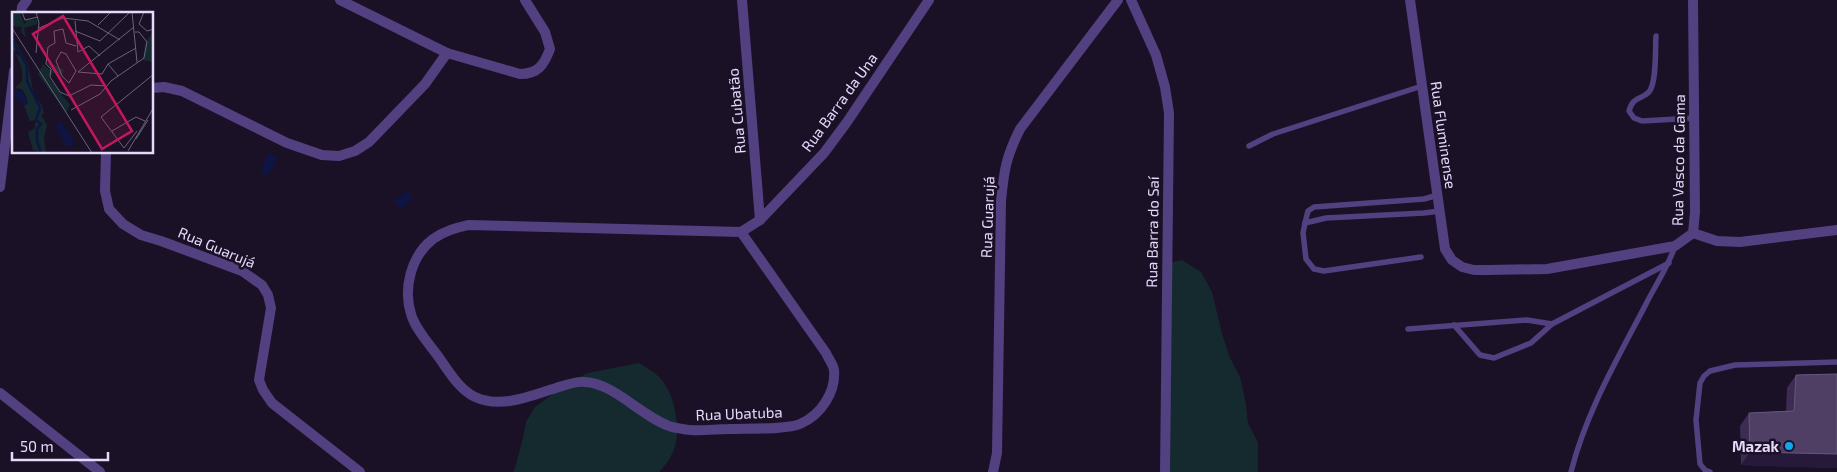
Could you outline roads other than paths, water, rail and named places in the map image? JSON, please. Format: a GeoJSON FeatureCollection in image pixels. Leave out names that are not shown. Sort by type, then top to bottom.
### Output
{"type":"FeatureCollection","features":[{"type":"Feature","properties":{"kind":"street"},"geometry":{"type":"LineString","coordinates":[[21,12],[22,7],[27,0]]}},
{"type":"Feature","properties":{"kind":"street"},"geometry":{"type":"LineString","coordinates":[[340,0],[447,53],[520,74],[533,73],[542,64],[550,49],[544,32],[525,0]]}},
{"type":"Feature","properties":{"kind":"street","name":"Rua Cubatão"},"geometry":{"type":"LineString","coordinates":[[742,0],[760,220]]}},
{"type":"Feature","properties":{"kind":"street","name":"Rua Barra da Una"},"geometry":{"type":"LineString","coordinates":[[741,232],[760,220],[824,153],[929,0]]}},
{"type":"Feature","properties":{"kind":"street","name":"Rua Guarujá"},"geometry":{"type":"LineString","coordinates":[[993,472],[997,453],[1001,201],[1004,172],[1009,150],[1020,129],[1118,0]]}},
{"type":"Feature","properties":{"kind":"street","name":"Rua Barra do Saí"},"geometry":{"type":"LineString","coordinates":[[1131,0],[1156,55],[1165,87],[1169,113],[1165,472]]}},
{"type":"Feature","properties":{"kind":"street","name":"Rua Fluminense"},"geometry":{"type":"LineString","coordinates":[[1410,0],[1445,249],[1452,260],[1462,267]]}},
{"type":"Feature","properties":{"kind":"street","name":"Rua Vasco da Gama"},"geometry":{"type":"LineString","coordinates":[[1462,267],[1474,270],[1546,268],[1675,246],[1693,233],[1695,212],[1693,0]]}},
{"type":"Feature","properties":{"kind":"street"},"geometry":{"type":"LineString","coordinates":[[154,88],[164,87],[182,91],[287,143],[322,156],[339,156],[355,151],[369,142],[425,84],[447,53]]}},
{"type":"Feature","properties":{"kind":"street"},"geometry":{"type":"LineString","coordinates":[[0,187],[12,88]]}},
{"type":"Feature","properties":{"kind":"street","name":"Rua Guarujá"},"geometry":{"type":"LineString","coordinates":[[106,154],[105,191],[109,209],[123,224],[141,235],[242,271],[262,285],[268,295],[271,308],[259,380],[263,390],[272,403],[360,472]]}},
{"type":"Feature","properties":{"kind":"street","name":"Rua Ubatuba"},"geometry":{"type":"LineString","coordinates":[[468,226],[741,232],[826,353],[834,368],[831,394],[814,414],[800,424],[781,427],[691,430],[655,420],[602,386],[585,382],[569,384],[516,401],[492,401],[475,397],[451,375],[411,315],[408,293],[410,272],[418,255],[433,239],[452,229],[468,226]]}},
{"type":"Feature","properties":{"kind":"street"},"geometry":{"type":"LineString","coordinates":[[1693,233],[1717,241],[1740,242],[1837,230]]}},
{"type":"Feature","properties":{"kind":"street"},"geometry":{"type":"LineString","coordinates":[[0,393],[100,472]]}},
{"type":"Feature","properties":{"kind":"lane"},"geometry":{"type":"LineString","coordinates":[[1656,36],[1653,84],[1648,93],[1630,104],[1629,110],[1634,118],[1642,121],[1694,118]]}},
{"type":"Feature","properties":{"kind":"lane"},"geometry":{"type":"LineString","coordinates":[[1249,146],[1273,134],[1422,86]]}},
{"type":"Feature","properties":{"kind":"lane"},"geometry":{"type":"LineString","coordinates":[[1421,257],[1324,271],[1314,269],[1306,259],[1304,223],[1308,211],[1314,207],[1424,199],[1438,195]]}},
{"type":"Feature","properties":{"kind":"lane"},"geometry":{"type":"LineString","coordinates":[[1304,223],[1326,218],[1440,211]]}},
{"type":"Feature","properties":{"kind":"lane"},"geometry":{"type":"LineString","coordinates":[[1572,472],[1578,446],[1591,412],[1647,301],[1669,263],[1675,246]]}},
{"type":"Feature","properties":{"kind":"lane"},"geometry":{"type":"LineString","coordinates":[[1454,326],[1480,355],[1494,358],[1531,343],[1552,324],[1669,263]]}},
{"type":"Feature","properties":{"kind":"lane"},"geometry":{"type":"LineString","coordinates":[[1408,329],[1527,320],[1552,324]]}},
{"type":"Feature","properties":{"kind":"lane"},"geometry":{"type":"LineString","coordinates":[[1710,472],[1705,470],[1700,464],[1696,420],[1700,383],[1704,376],[1710,371],[1735,365],[1837,362]]}},
{"type":"Feature","properties":{"kind":"place","name":"Mazak"},"geometry":{"type":"Point","coordinates":[1789,446]}}]}
